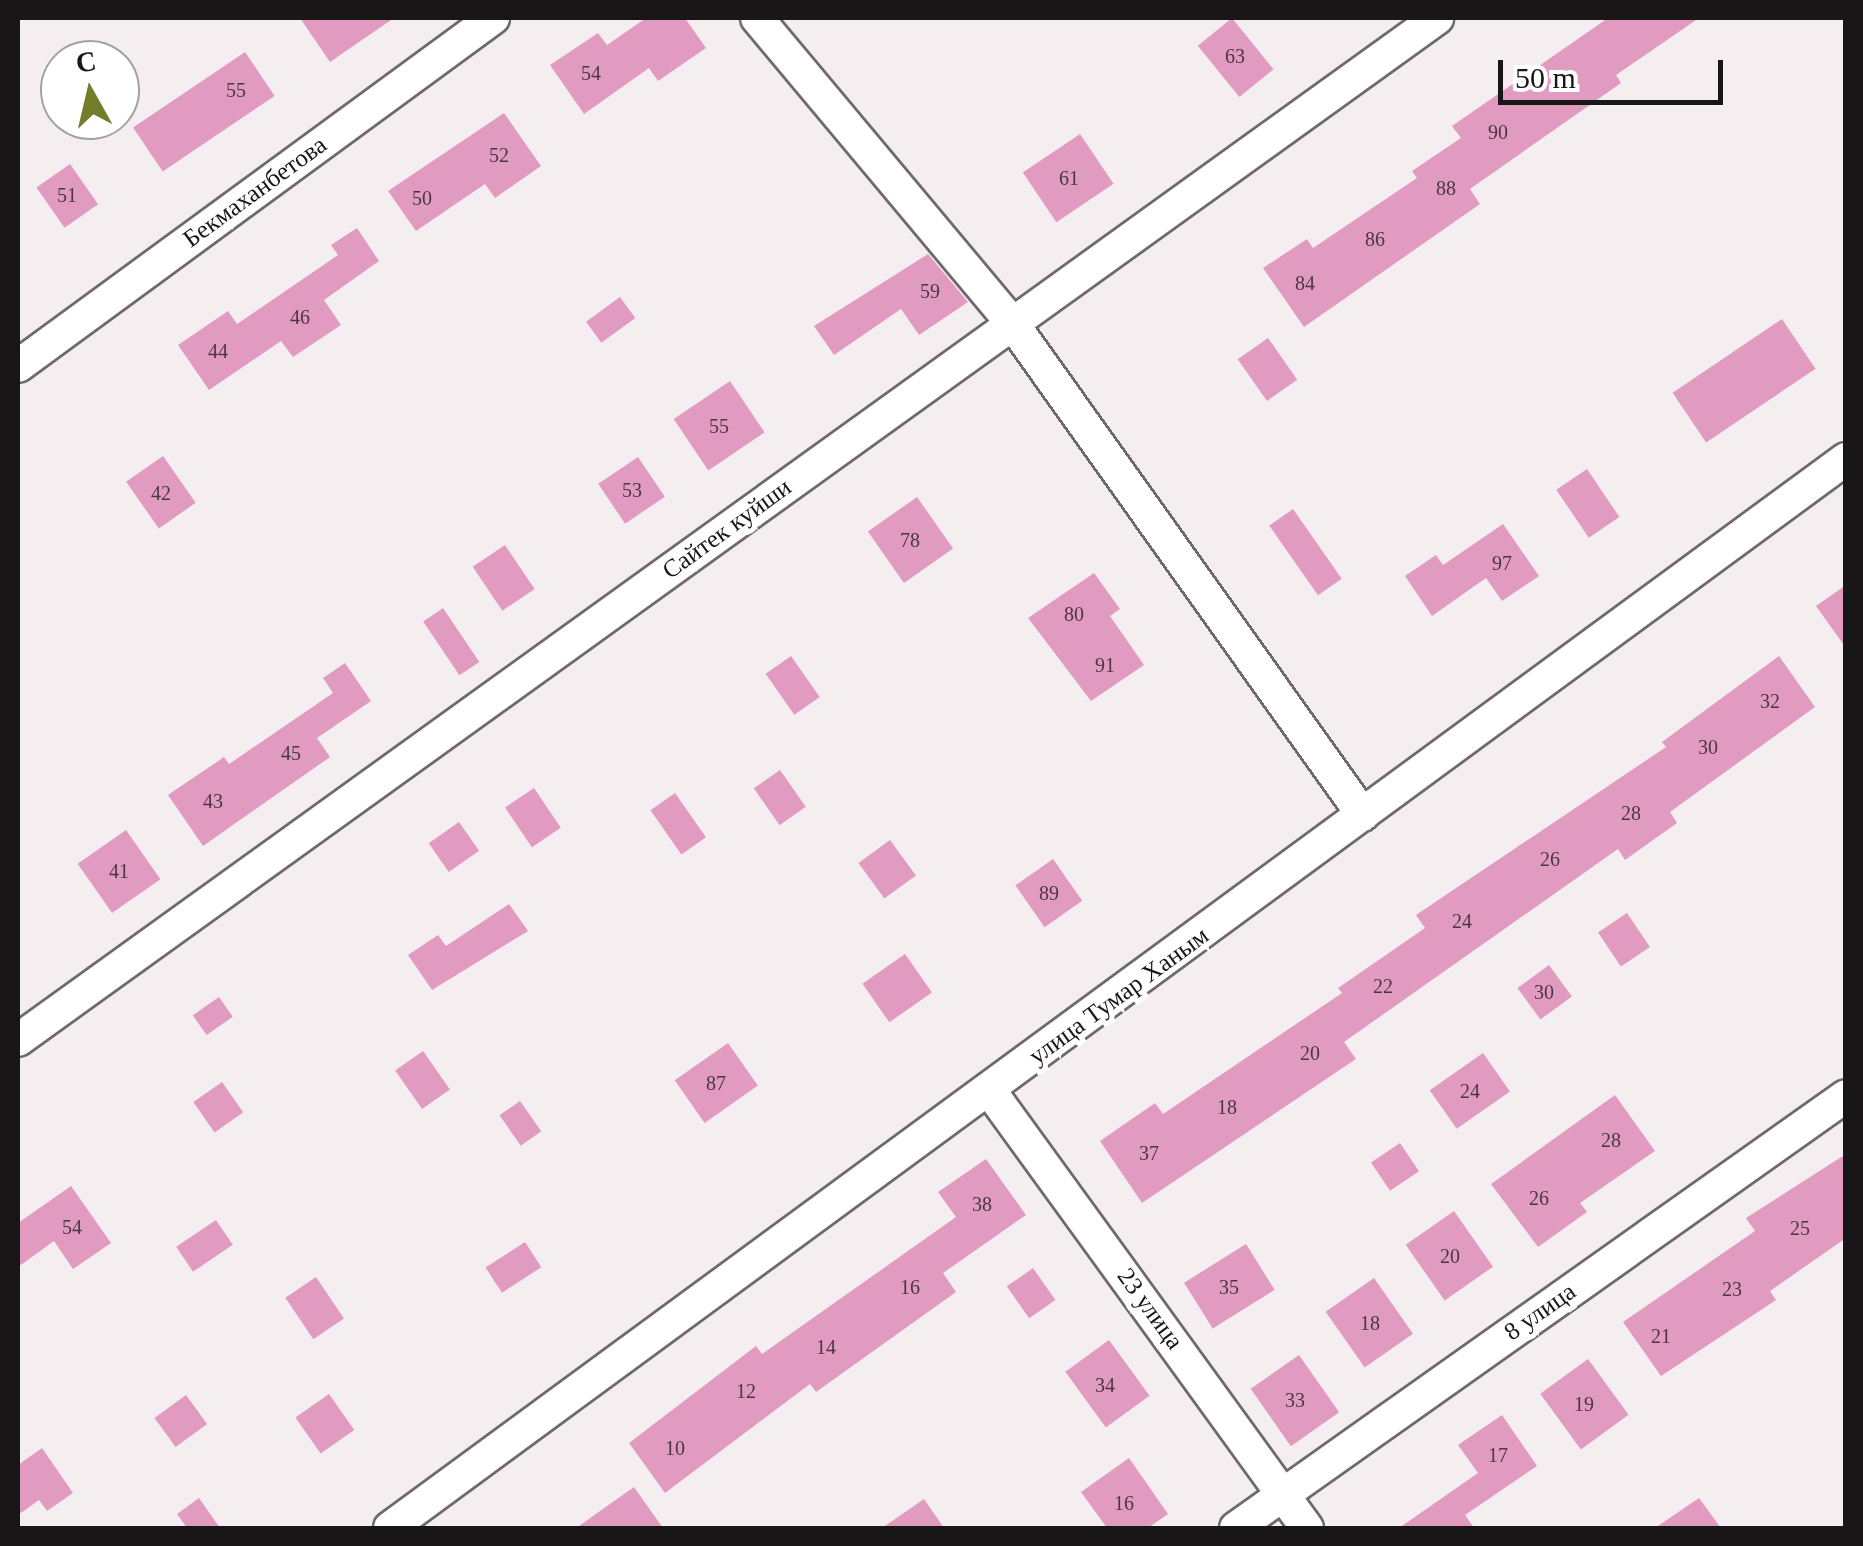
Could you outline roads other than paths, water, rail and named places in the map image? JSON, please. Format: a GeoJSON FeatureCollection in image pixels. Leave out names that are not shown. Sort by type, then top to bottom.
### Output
{"type":"FeatureCollection","features":[{"type":"Feature","properties":{"kind":"street","name":"Бекмаханбетова"},"geometry":{"type":"LineString","coordinates":[[18,366],[493,18]]}},
{"type":"Feature","properties":{"kind":"street"},"geometry":{"type":"LineString","coordinates":[[757,18],[1012,323],[1363,815]]}},
{"type":"Feature","properties":{"kind":"street","name":"Сайтек куйши"},"geometry":{"type":"LineString","coordinates":[[18,1040],[1436,18]]}},
{"type":"Feature","properties":{"kind":"street","name":"улица Тумар Ханым"},"geometry":{"type":"LineString","coordinates":[[390,1528],[1846,459]]}},
{"type":"Feature","properties":{"kind":"street","name":"23 улица"},"geometry":{"type":"LineString","coordinates":[[990,1091],[1307,1528]]}},
{"type":"Feature","properties":{"kind":"street","name":"8 улица"},"geometry":{"type":"LineString","coordinates":[[1236,1528],[1846,1096]]}}]}
